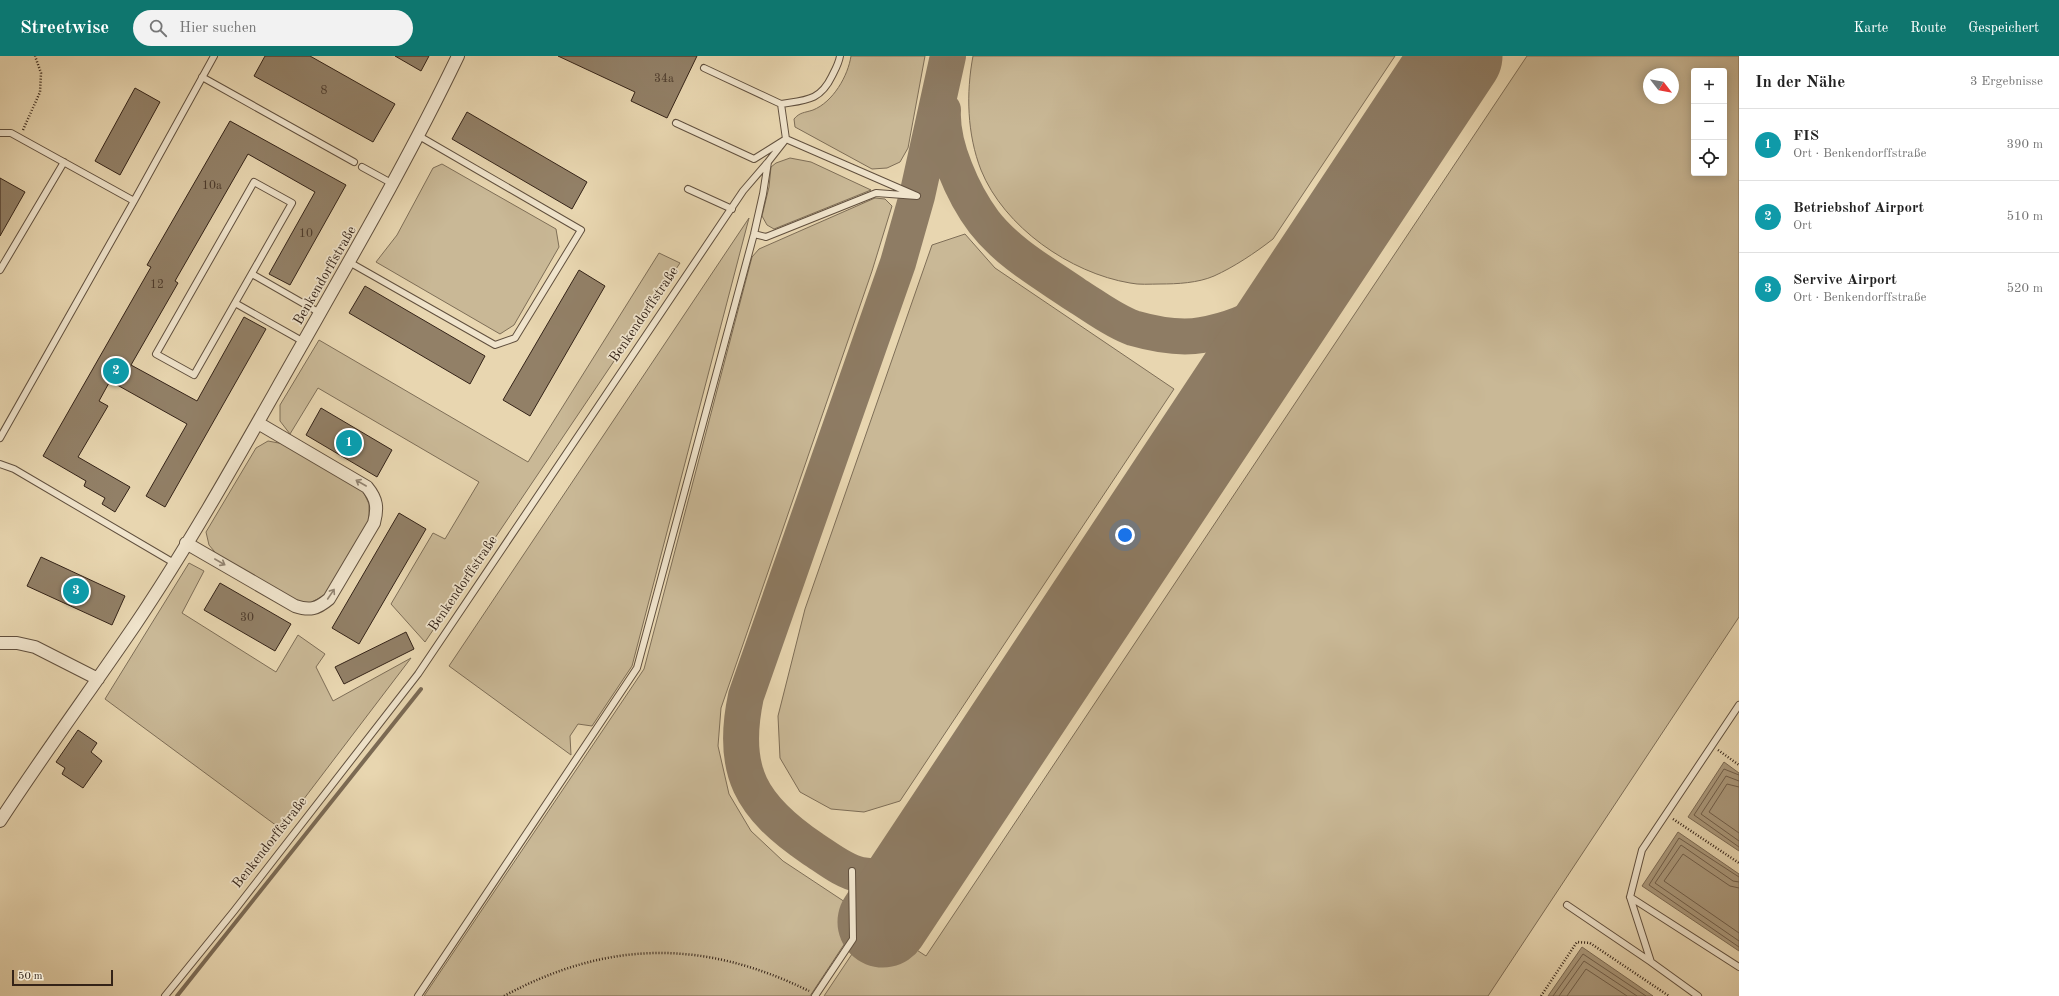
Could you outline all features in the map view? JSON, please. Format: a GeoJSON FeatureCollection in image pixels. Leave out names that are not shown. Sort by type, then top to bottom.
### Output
{"type":"FeatureCollection","features":[{"type":"Feature","properties":{"kind":"street","name":"Benkendorffstraße"},"geometry":{"type":"LineString","coordinates":[[0,821],[36,766],[135,625],[258,423],[393,184],[419,136],[458,56]]}},
{"type":"Feature","properties":{"kind":"street"},"geometry":{"type":"LineString","coordinates":[[186,542],[295,606],[306,610],[318,608],[329,599],[374,523],[378,510],[374,496],[367,487],[258,423]]}},
{"type":"Feature","properties":{"kind":"street"},"geometry":{"type":"LineString","coordinates":[[0,643],[17,643],[35,647],[98,679]]}},
{"type":"Feature","properties":{"kind":"lane"},"geometry":{"type":"LineString","coordinates":[[0,438],[214,56]]}},
{"type":"Feature","properties":{"kind":"lane"},"geometry":{"type":"LineString","coordinates":[[704,68],[781,104],[804,101],[819,96],[828,84],[840,56]]}},
{"type":"Feature","properties":{"kind":"lane"},"geometry":{"type":"LineString","coordinates":[[202,77],[354,162]]}},
{"type":"Feature","properties":{"kind":"lane"},"geometry":{"type":"LineString","coordinates":[[781,104],[786,139]]}},
{"type":"Feature","properties":{"kind":"lane"},"geometry":{"type":"LineString","coordinates":[[676,123],[754,159],[786,139]]}},
{"type":"Feature","properties":{"kind":"lane"},"geometry":{"type":"LineString","coordinates":[[0,133],[11,133],[19,137],[134,201]]}},
{"type":"Feature","properties":{"kind":"lane"},"geometry":{"type":"LineString","coordinates":[[349,262],[495,345],[515,338],[581,230],[419,136]]}},
{"type":"Feature","properties":{"kind":"lane"},"geometry":{"type":"LineString","coordinates":[[754,234],[766,237],[876,193],[917,196],[786,139]]}},
{"type":"Feature","properties":{"kind":"lane","name":"Benkendorffstraße"},"geometry":{"type":"LineString","coordinates":[[165,996],[234,911],[418,674],[743,191],[786,139]]}},
{"type":"Feature","properties":{"kind":"lane"},"geometry":{"type":"LineString","coordinates":[[0,270],[64,162]]}},
{"type":"Feature","properties":{"kind":"lane"},"geometry":{"type":"LineString","coordinates":[[418,996],[637,668],[754,234],[768,162]]}},
{"type":"Feature","properties":{"kind":"lane"},"geometry":{"type":"LineString","coordinates":[[362,167],[393,184]]}},
{"type":"Feature","properties":{"kind":"lane"},"geometry":{"type":"LineString","coordinates":[[254,182],[292,203],[235,303],[194,375],[156,354],[254,182]]}},
{"type":"Feature","properties":{"kind":"lane"},"geometry":{"type":"LineString","coordinates":[[688,189],[732,209]]}},
{"type":"Feature","properties":{"kind":"lane"},"geometry":{"type":"LineString","coordinates":[[252,274],[320,313]]}},
{"type":"Feature","properties":{"kind":"lane"},"geometry":{"type":"LineString","coordinates":[[235,303],[304,342]]}},
{"type":"Feature","properties":{"kind":"lane"},"geometry":{"type":"LineString","coordinates":[[0,464],[14,469],[174,563]]}},
{"type":"Feature","properties":{"kind":"lane"},"geometry":{"type":"LineString","coordinates":[[1651,962],[1630,897],[1642,850],[1739,705]]}},
{"type":"Feature","properties":{"kind":"lane"},"geometry":{"type":"LineString","coordinates":[[816,995],[853,939],[852,871]]}},
{"type":"Feature","properties":{"kind":"lane"},"geometry":{"type":"LineString","coordinates":[[1630,897],[1739,967]]}},
{"type":"Feature","properties":{"kind":"lane"},"geometry":{"type":"LineString","coordinates":[[1567,905],[1698,996]]}},
{"type":"Feature","properties":{"kind":"path"},"geometry":{"type":"LineString","coordinates":[[19,137],[27,124],[40,92],[41,73],[35,56]]}},
{"type":"Feature","properties":{"kind":"path"},"geometry":{"type":"LineString","coordinates":[[1712,746],[1739,765]]}},
{"type":"Feature","properties":{"kind":"path"},"geometry":{"type":"LineString","coordinates":[[1666,814],[1739,863]]}},
{"type":"Feature","properties":{"kind":"path"},"geometry":{"type":"LineString","coordinates":[[1542,996],[1577,942],[1590,943],[1669,996]]}},
{"type":"Feature","properties":{"kind":"path"},"geometry":{"type":"LineString","coordinates":[[504,996],[553,972],[608,957],[642,952],[703,955],[733,961],[761,970],[816,995]]}},
{"type":"Feature","properties":{"kind":"shaded area"},"geometry":{"type":"Polygon","coordinates":[[[851,56],[925,56],[908,148],[900,162],[887,168],[872,169],[795,127],[794,119],[796,117],[820,106],[833,95],[847,72],[851,56]]]}},
{"type":"Feature","properties":{"kind":"shaded area"},"geometry":{"type":"Polygon","coordinates":[[[973,56],[1395,56],[1273,239],[1237,264],[1208,278],[1194,282],[1133,284],[1107,278],[1063,258],[1022,228],[992,191],[981,170],[976,156],[970,128],[969,84],[973,56]]]}},
{"type":"Feature","properties":{"kind":"shaded area"},"geometry":{"type":"Polygon","coordinates":[[[1527,56],[1739,56],[1739,617],[1488,996],[824,996],[860,942],[855,910],[926,956],[1527,56]]]}},
{"type":"Feature","properties":{"kind":"shaded area"},"geometry":{"type":"Polygon","coordinates":[[[790,158],[811,162],[871,190],[774,229],[767,225],[762,216],[769,187],[771,167],[776,163],[790,158]]]}},
{"type":"Feature","properties":{"kind":"shaded area"},"geometry":{"type":"Polygon","coordinates":[[[442,164],[556,229],[559,247],[514,325],[500,334],[376,262],[397,235],[433,168],[442,164]]]}},
{"type":"Feature","properties":{"kind":"shaded area"},"geometry":{"type":"Polygon","coordinates":[[[875,198],[885,199],[892,206],[872,271],[721,708],[718,746],[729,794],[751,831],[783,861],[845,902],[849,937],[810,996],[424,996],[644,669],[752,257],[759,249],[875,198]]]}},
{"type":"Feature","properties":{"kind":"shaded area"},"geometry":{"type":"Polygon","coordinates":[[[749,218],[632,666],[592,726],[578,724],[570,736],[571,755],[449,666],[749,218]]]}},
{"type":"Feature","properties":{"kind":"shaded area"},"geometry":{"type":"Polygon","coordinates":[[[965,234],[995,268],[1174,389],[900,801],[864,812],[831,809],[800,792],[780,758],[778,716],[805,609],[932,245],[965,234]]]}},
{"type":"Feature","properties":{"kind":"shaded area"},"geometry":{"type":"Polygon","coordinates":[[[659,253],[680,263],[425,642],[391,604],[433,533],[445,539],[479,482],[318,388],[290,434],[280,421],[280,405],[319,340],[528,462],[659,253]]]}},
{"type":"Feature","properties":{"kind":"shaded area"},"geometry":{"type":"Polygon","coordinates":[[[268,441],[284,444],[363,491],[369,504],[369,521],[325,595],[310,603],[296,602],[219,557],[209,545],[206,532],[256,448],[268,441]]]}},
{"type":"Feature","properties":{"kind":"shaded area"},"geometry":{"type":"Polygon","coordinates":[[[189,563],[204,571],[182,613],[276,672],[298,635],[325,654],[316,667],[333,701],[411,658],[281,829],[105,699],[189,563]]]}},
{"type":"Feature","properties":{"kind":"water"},"geometry":{"type":"Polygon","coordinates":[[[1724,762],[1739,773],[1739,851],[1688,817],[1724,762]]]}},
{"type":"Feature","properties":{"kind":"water"},"geometry":{"type":"Polygon","coordinates":[[[1678,832],[1739,874],[1739,951],[1642,886],[1678,832]]]}},
{"type":"Feature","properties":{"kind":"water"},"geometry":{"type":"Polygon","coordinates":[[[1582,947],[1653,996],[1548,996],[1582,947]]]}},
{"type":"Feature","properties":{"kind":"building"},"geometry":{"type":"Polygon","coordinates":[[[265,56],[310,56],[395,104],[373,142],[254,76],[265,56]]]}},
{"type":"Feature","properties":{"kind":"building"},"geometry":{"type":"Polygon","coordinates":[[[395,56],[429,56],[421,71],[395,56]]]}},
{"type":"Feature","properties":{"kind":"building"},"geometry":{"type":"Polygon","coordinates":[[[558,56],[697,56],[667,118],[631,101],[635,92],[558,56]]]}},
{"type":"Feature","properties":{"kind":"building"},"geometry":{"type":"Polygon","coordinates":[[[135,88],[160,102],[120,175],[95,161],[135,88]]]}},
{"type":"Feature","properties":{"kind":"building"},"geometry":{"type":"Polygon","coordinates":[[[467,112],[587,182],[572,209],[452,139],[467,112]]]}},
{"type":"Feature","properties":{"kind":"building"},"geometry":{"type":"Polygon","coordinates":[[[230,121],[346,185],[290,285],[269,274],[315,192],[248,154],[175,281],[178,283],[131,365],[197,401],[244,317],[266,329],[165,507],[146,496],[187,424],[110,381],[99,401],[108,406],[78,457],[130,487],[115,512],[102,504],[105,498],[84,486],[86,481],[43,456],[151,267],[147,265],[230,121]]]}},
{"type":"Feature","properties":{"kind":"building"},"geometry":{"type":"Polygon","coordinates":[[[0,178],[25,192],[0,236],[0,178]]]}},
{"type":"Feature","properties":{"kind":"building"},"geometry":{"type":"Polygon","coordinates":[[[579,270],[605,286],[530,416],[503,400],[579,270]]]}},
{"type":"Feature","properties":{"kind":"building"},"geometry":{"type":"Polygon","coordinates":[[[365,286],[485,356],[470,384],[349,313],[365,286]]]}},
{"type":"Feature","properties":{"kind":"building"},"geometry":{"type":"Polygon","coordinates":[[[321,408],[392,450],[377,477],[306,435],[321,408]]]}},
{"type":"Feature","properties":{"kind":"building"},"geometry":{"type":"Polygon","coordinates":[[[399,513],[426,529],[359,644],[332,628],[399,513]]]}},
{"type":"Feature","properties":{"kind":"building"},"geometry":{"type":"Polygon","coordinates":[[[41,557],[125,596],[112,625],[27,586],[41,557]]]}},
{"type":"Feature","properties":{"kind":"building"},"geometry":{"type":"Polygon","coordinates":[[[220,583],[291,624],[275,651],[204,610],[220,583]]]}},
{"type":"Feature","properties":{"kind":"building"},"geometry":{"type":"Polygon","coordinates":[[[406,632],[414,649],[344,684],[335,667],[406,632]]]}},
{"type":"Feature","properties":{"kind":"building"},"geometry":{"type":"Polygon","coordinates":[[[78,730],[97,743],[91,752],[102,761],[83,788],[62,774],[65,768],[56,762],[78,730]]]}},
{"type":"Feature","properties":{"kind":"waterway"},"geometry":{"type":"LineString","coordinates":[[177,996],[421,689]]}},
{"type":"Feature","properties":{"kind":"taxiway"},"geometry":{"type":"LineString","coordinates":[[915,872],[881,876],[861,875],[848,871],[813,849],[774,818],[760,802],[750,785],[744,766],[741,746],[742,722],[746,696],[898,263],[917,196],[948,56]]}},
{"type":"Feature","properties":{"kind":"taxiway"},"geometry":{"type":"LineString","coordinates":[[943,110],[943,124],[955,169],[968,198],[984,222],[1015,253],[1104,313],[1133,328],[1159,334],[1194,336],[1222,331],[1239,325],[1255,318],[1282,299],[1321,260]]}},
{"type":"Feature","properties":{"kind":"runway"},"geometry":{"type":"LineString","coordinates":[[883,922],[1457,56]]}},
{"type":"Feature","properties":{"kind":"place","name":"Betriebshof Airport"},"geometry":{"type":"Point","coordinates":[116,371]}},
{"type":"Feature","properties":{"kind":"place","name":"FIS"},"geometry":{"type":"Point","coordinates":[349,443]}},
{"type":"Feature","properties":{"kind":"place","name":"Servive Airport"},"geometry":{"type":"Point","coordinates":[76,591]}}]}
